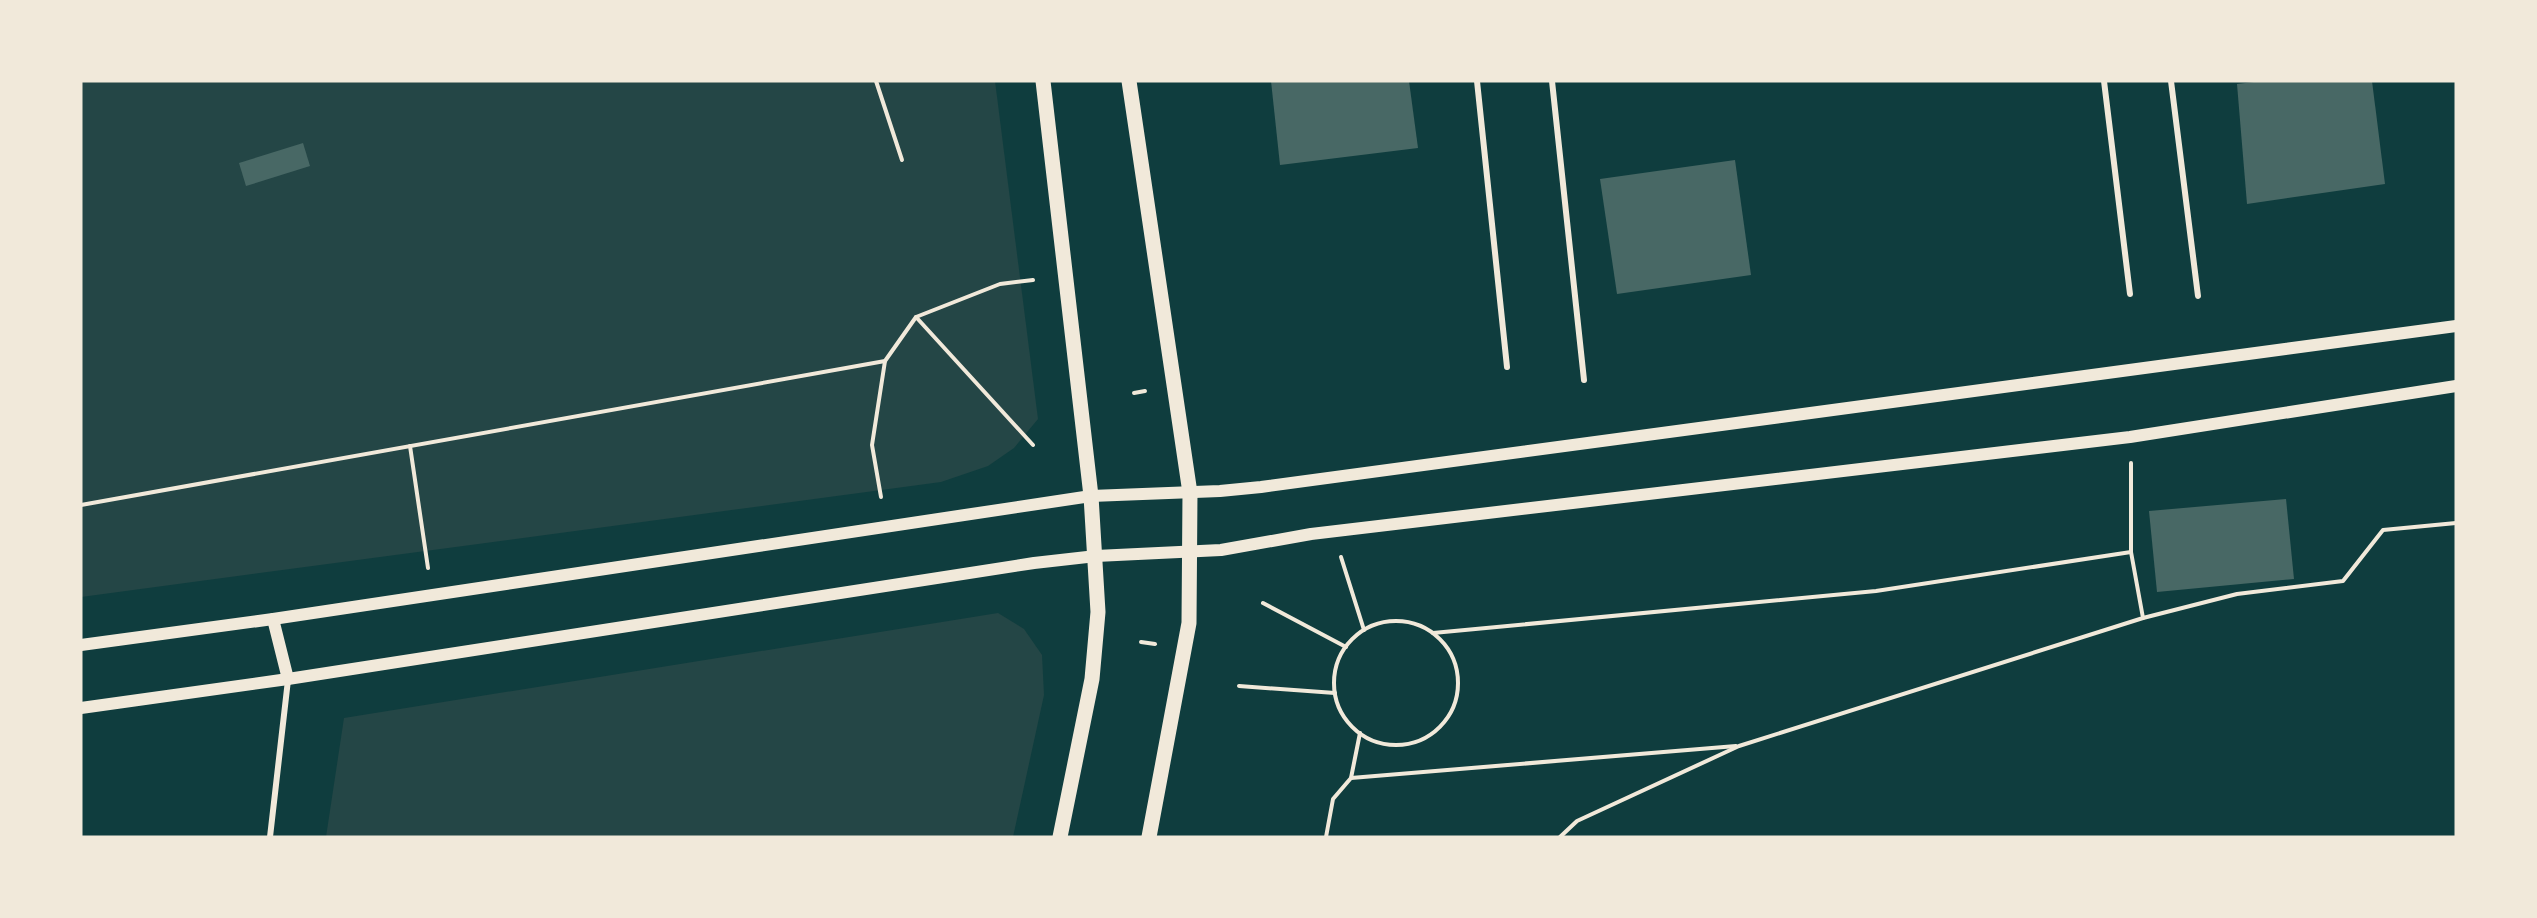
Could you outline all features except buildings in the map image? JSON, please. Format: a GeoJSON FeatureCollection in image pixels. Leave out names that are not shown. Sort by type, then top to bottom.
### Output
{"type":"FeatureCollection","features":[{"type":"Feature","properties":{"kind":"main road"},"geometry":{"type":"LineString","coordinates":[[1043,81],[1091,496],[1098,612],[1094,661],[1060,837]]}},
{"type":"Feature","properties":{"kind":"main road"},"geometry":{"type":"LineString","coordinates":[[1129,81],[1190,493],[1190,623],[1149,837]]}},
{"type":"Feature","properties":{"kind":"main road"},"geometry":{"type":"LineString","coordinates":[[81,645],[273,619],[1091,496],[1190,493],[1261,487],[2456,326]]}},
{"type":"Feature","properties":{"kind":"main road"},"geometry":{"type":"LineString","coordinates":[[81,708],[288,679],[980,571],[1096,556],[1190,553],[1250,546],[1311,534],[2130,437],[2456,386]]}},
{"type":"Feature","properties":{"kind":"main road"},"geometry":{"type":"LineString","coordinates":[[273,619],[288,679]]}},
{"type":"Feature","properties":{"kind":"street"},"geometry":{"type":"LineString","coordinates":[[1477,81],[1507,367]]}},
{"type":"Feature","properties":{"kind":"street"},"geometry":{"type":"LineString","coordinates":[[1552,81],[1584,380]]}},
{"type":"Feature","properties":{"kind":"street"},"geometry":{"type":"LineString","coordinates":[[2104,81],[2130,294]]}},
{"type":"Feature","properties":{"kind":"street"},"geometry":{"type":"LineString","coordinates":[[2171,81],[2198,296]]}},
{"type":"Feature","properties":{"kind":"street"},"geometry":{"type":"LineString","coordinates":[[270,837],[288,679]]}},
{"type":"Feature","properties":{"kind":"path"},"geometry":{"type":"LineString","coordinates":[[876,81],[902,160]]}},
{"type":"Feature","properties":{"kind":"path"},"geometry":{"type":"LineString","coordinates":[[881,497],[872,445],[885,361],[916,317],[1000,284],[1033,280]]}},
{"type":"Feature","properties":{"kind":"path"},"geometry":{"type":"LineString","coordinates":[[916,317],[1034,445]]}},
{"type":"Feature","properties":{"kind":"path"},"geometry":{"type":"LineString","coordinates":[[81,505],[885,361]]}},
{"type":"Feature","properties":{"kind":"path"},"geometry":{"type":"LineString","coordinates":[[410,446],[428,568]]}},
{"type":"Feature","properties":{"kind":"path"},"geometry":{"type":"LineString","coordinates":[[2131,452],[2131,552],[2143,618]]}},
{"type":"Feature","properties":{"kind":"path"},"geometry":{"type":"LineString","coordinates":[[1560,837],[1577,821],[1739,746],[2143,618],[2237,594],[2343,581],[2383,530],[2456,523]]}},
{"type":"Feature","properties":{"kind":"path"},"geometry":{"type":"LineString","coordinates":[[1433,633],[1876,591],[2131,552]]}},
{"type":"Feature","properties":{"kind":"path"},"geometry":{"type":"LineString","coordinates":[[1341,556],[1364,630]]}},
{"type":"Feature","properties":{"kind":"path"},"geometry":{"type":"LineString","coordinates":[[1263,603],[1347,647]]}},
{"type":"Feature","properties":{"kind":"path"},"geometry":{"type":"LineString","coordinates":[[1399,621],[1417,625],[1433,633],[1447,647],[1456,664],[1459,683],[1456,702],[1447,720],[1433,733],[1416,742],[1397,745],[1377,742],[1360,733],[1344,715],[1335,693],[1335,677],[1339,661],[1347,647],[1364,630],[1381,623],[1399,621]]}},
{"type":"Feature","properties":{"kind":"path"},"geometry":{"type":"LineString","coordinates":[[1141,642],[1164,645]]}},
{"type":"Feature","properties":{"kind":"path"},"geometry":{"type":"LineString","coordinates":[[1239,686],[1335,693]]}},
{"type":"Feature","properties":{"kind":"path"},"geometry":{"type":"LineString","coordinates":[[1326,837],[1333,799],[1351,778],[1360,733]]}},
{"type":"Feature","properties":{"kind":"path"},"geometry":{"type":"LineString","coordinates":[[1351,778],[1739,746]]}},
{"type":"Feature","properties":{"kind":"shaded area"},"geometry":{"type":"Polygon","coordinates":[[[81,81],[995,81],[1038,419],[1014,448],[988,466],[941,482],[81,597],[81,81]]]}},
{"type":"Feature","properties":{"kind":"shaded area"},"geometry":{"type":"Polygon","coordinates":[[[998,613],[1024,629],[1042,655],[1044,695],[1013,837],[326,837],[344,718],[998,613]]]}}]}
